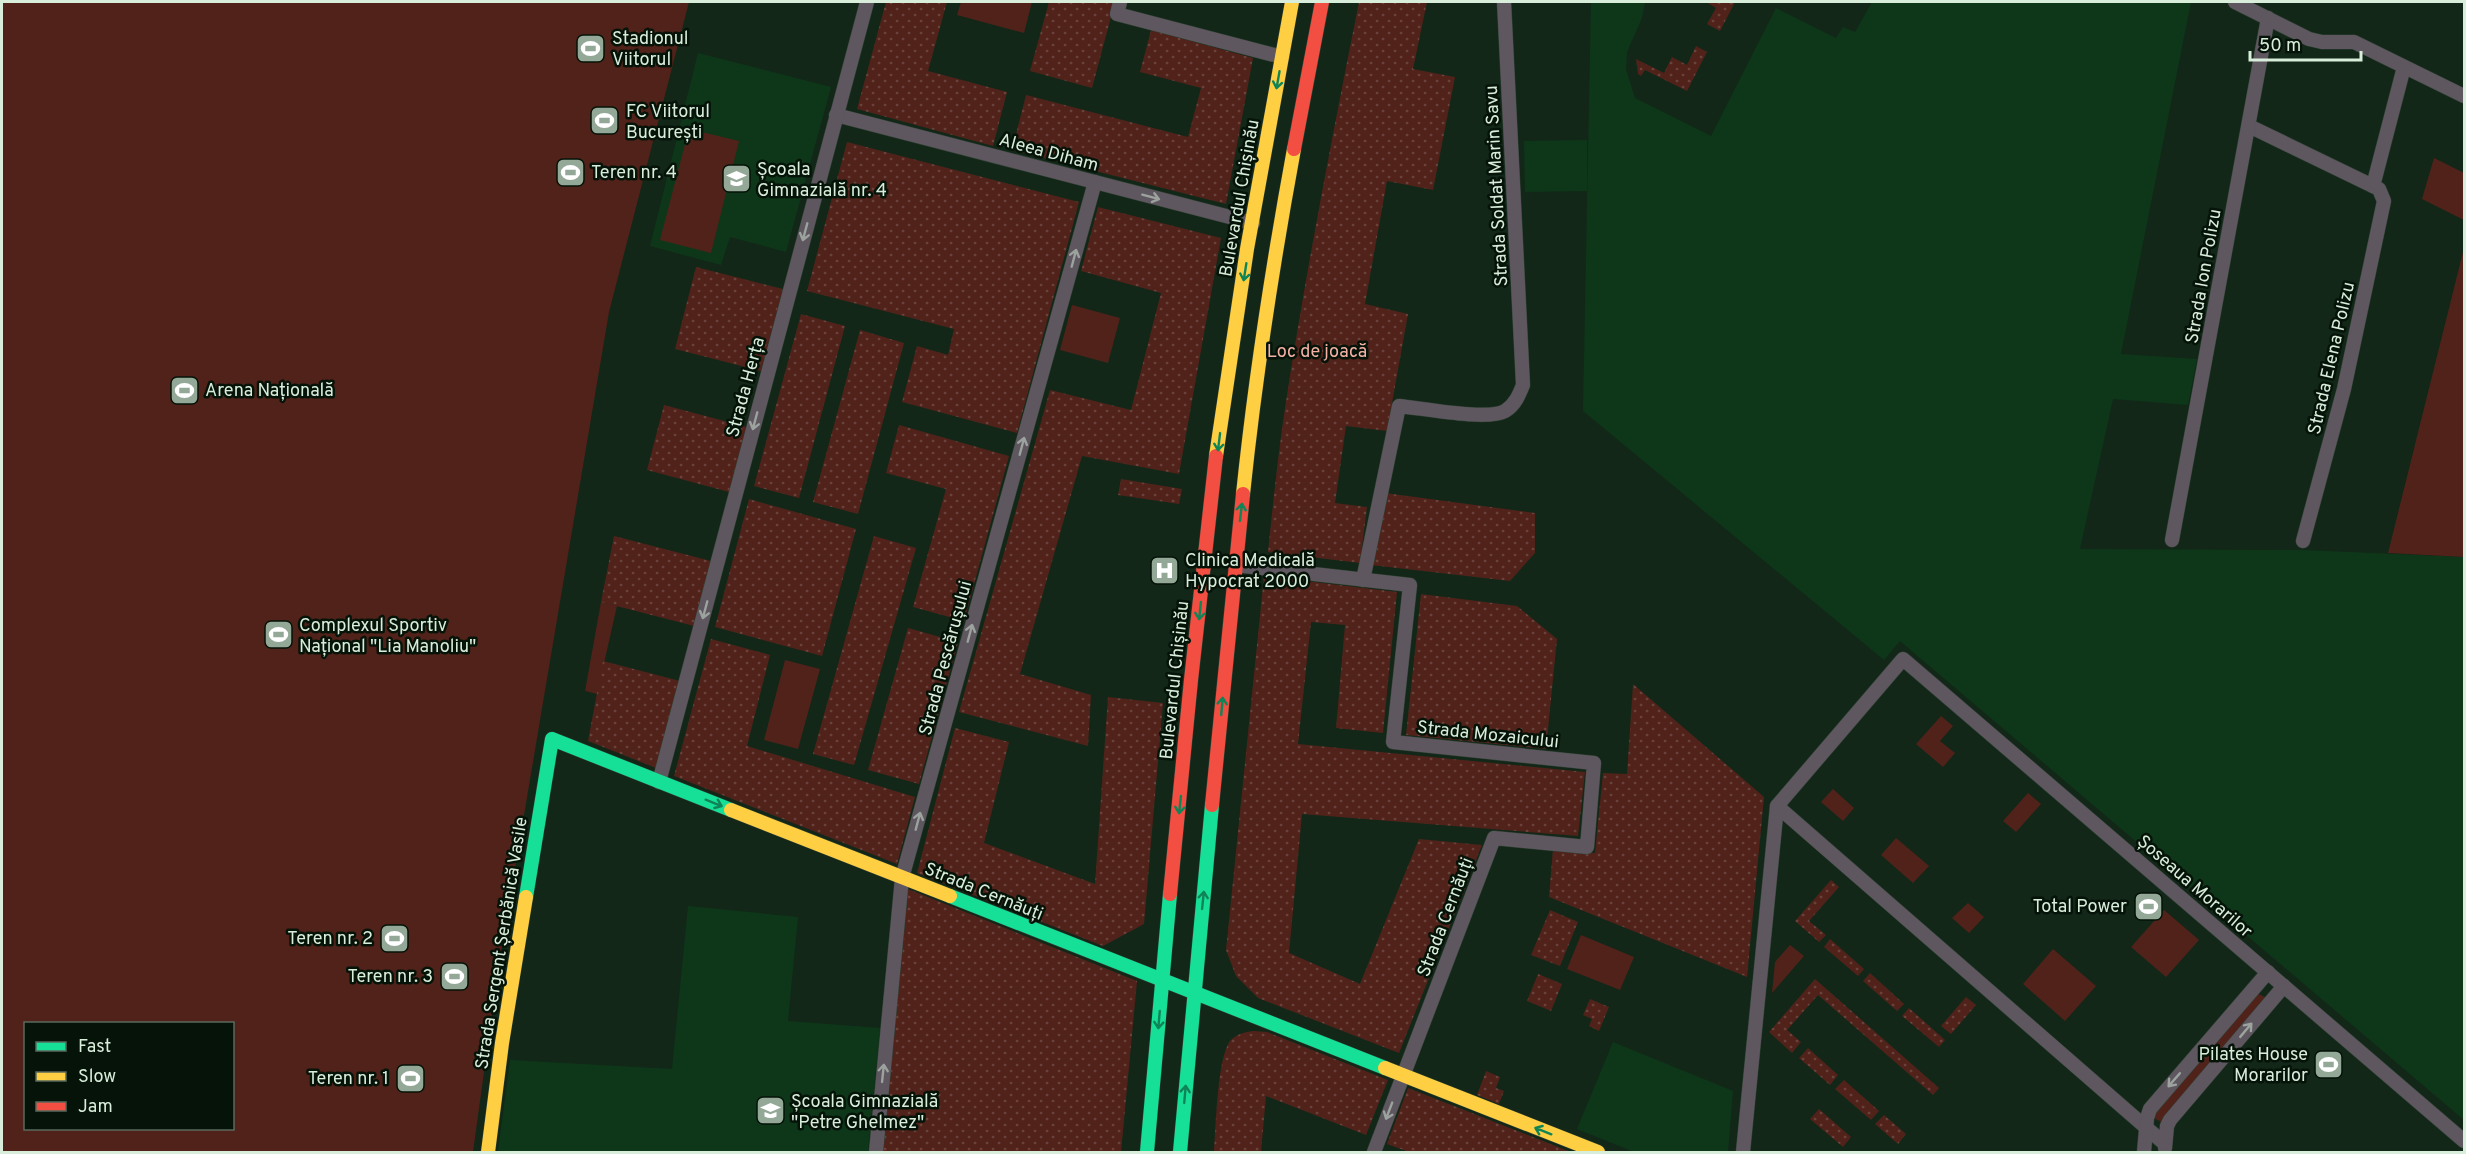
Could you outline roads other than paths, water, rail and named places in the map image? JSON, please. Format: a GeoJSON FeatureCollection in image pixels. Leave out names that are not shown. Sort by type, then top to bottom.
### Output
{"type":"FeatureCollection","features":[{"type":"Feature","properties":{"kind":"main road","name":"Bulevardul Chișinău"},"geometry":{"type":"LineString","coordinates":[[1147,1152],[1215,465],[1253,223],[1293,2]]}},
{"type":"Feature","properties":{"kind":"main road"},"geometry":{"type":"LineString","coordinates":[[1180,1152],[1193,993],[1251,424],[1279,230],[1322,2]]}},
{"type":"Feature","properties":{"kind":"main road","name":"Strada Cernăuți"},"geometry":{"type":"LineString","coordinates":[[552,739],[1598,1152]]}},
{"type":"Feature","properties":{"kind":"main road","name":"Strada Sergent Șerbănică Vasile"},"geometry":{"type":"LineString","coordinates":[[488,1152],[502,1043],[552,739]]}},
{"type":"Feature","properties":{"kind":"street","name":"Strada Herța"},"geometry":{"type":"LineString","coordinates":[[659,782],[867,2]]}},
{"type":"Feature","properties":{"kind":"street"},"geometry":{"type":"LineString","coordinates":[[1120,2],[1117,14],[1282,57]]}},
{"type":"Feature","properties":{"kind":"street","name":"Strada Soldat Marin Savu"},"geometry":{"type":"LineString","coordinates":[[1363,580],[1399,406],[1479,415],[1498,414],[1507,411],[1520,395],[1523,385],[1504,2]]}},
{"type":"Feature","properties":{"kind":"street"},"geometry":{"type":"LineString","coordinates":[[2235,2],[2322,42],[2354,42],[2464,96]]}},
{"type":"Feature","properties":{"kind":"street","name":"Strada Ion Polizu"},"geometry":{"type":"LineString","coordinates":[[2172,540],[2268,18]]}},
{"type":"Feature","properties":{"kind":"street"},"geometry":{"type":"LineString","coordinates":[[2248,126],[2373,186],[2404,67]]}},
{"type":"Feature","properties":{"kind":"street","name":"Aleea Diham"},"geometry":{"type":"LineString","coordinates":[[836,115],[1253,223]]}},
{"type":"Feature","properties":{"kind":"street","name":"Strada Pescărușului"},"geometry":{"type":"LineString","coordinates":[[876,1152],[902,878],[1095,182]]}},
{"type":"Feature","properties":{"kind":"street","name":"Strada Elena Polizu"},"geometry":{"type":"LineString","coordinates":[[2303,541],[2344,389],[2384,201],[2383,195],[2373,186]]}},
{"type":"Feature","properties":{"kind":"street"},"geometry":{"type":"LineString","coordinates":[[1235,565],[1363,580]]}},
{"type":"Feature","properties":{"kind":"street","name":"Strada Mozaicului"},"geometry":{"type":"LineString","coordinates":[[1363,580],[1410,585],[1393,742],[1594,763],[1587,847],[1494,838]]}},
{"type":"Feature","properties":{"kind":"street","name":"Șoseaua Morarilor"},"geometry":{"type":"LineString","coordinates":[[1777,806],[1903,659],[2464,1142]]}},
{"type":"Feature","properties":{"kind":"street"},"geometry":{"type":"LineString","coordinates":[[1777,806],[2146,1127],[2165,1148]]}},
{"type":"Feature","properties":{"kind":"street"},"geometry":{"type":"LineString","coordinates":[[1743,1152],[1777,806]]}},
{"type":"Feature","properties":{"kind":"street","name":"Strada Cernăuți"},"geometry":{"type":"LineString","coordinates":[[1374,1152],[1494,838]]}},
{"type":"Feature","properties":{"kind":"street"},"geometry":{"type":"LineString","coordinates":[[2144,1152],[2147,1118],[2156,1102],[2268,972]]}},
{"type":"Feature","properties":{"kind":"street"},"geometry":{"type":"LineString","coordinates":[[2165,1148],[2167,1126],[2170,1120],[2284,986]]}},
{"type":"Feature","properties":{"kind":"place","name":"Stadionul Viitorul"},"geometry":{"type":"Point","coordinates":[591,48]}},
{"type":"Feature","properties":{"kind":"place","name":"FC Viitorul București"},"geometry":{"type":"Point","coordinates":[605,121]}},
{"type":"Feature","properties":{"kind":"place","name":"Teren nr. 4"},"geometry":{"type":"Point","coordinates":[570,172]}},
{"type":"Feature","properties":{"kind":"place","name":"Școala Gimnazială nr. 4"},"geometry":{"type":"Point","coordinates":[736,179]}},
{"type":"Feature","properties":{"kind":"place","name":"Arena Națională"},"geometry":{"type":"Point","coordinates":[184,390]}},
{"type":"Feature","properties":{"kind":"place","name":"Clinica Medicală Hypocrat 2000"},"geometry":{"type":"Point","coordinates":[1164,570]}},
{"type":"Feature","properties":{"kind":"place","name":"Complexul Sportiv Național \"Lia Manoliu\""},"geometry":{"type":"Point","coordinates":[278,635]}},
{"type":"Feature","properties":{"kind":"place","name":"Total Power"},"geometry":{"type":"Point","coordinates":[2148,906]}},
{"type":"Feature","properties":{"kind":"place","name":"Teren nr. 2"},"geometry":{"type":"Point","coordinates":[394,938]}},
{"type":"Feature","properties":{"kind":"place","name":"Teren nr. 3"},"geometry":{"type":"Point","coordinates":[454,976]}},
{"type":"Feature","properties":{"kind":"place","name":"Pilates House Morarilor"},"geometry":{"type":"Point","coordinates":[2329,1064]}},
{"type":"Feature","properties":{"kind":"place","name":"Teren nr. 1"},"geometry":{"type":"Point","coordinates":[410,1078]}},
{"type":"Feature","properties":{"kind":"place","name":"Școala Gimnazială \"Petre Ghelmez\""},"geometry":{"type":"Point","coordinates":[770,1111]}},
{"type":"Feature","properties":{"kind":"park label","name":"Loc de joacă"},"geometry":{"type":"Point","coordinates":[1317,351]}}]}
